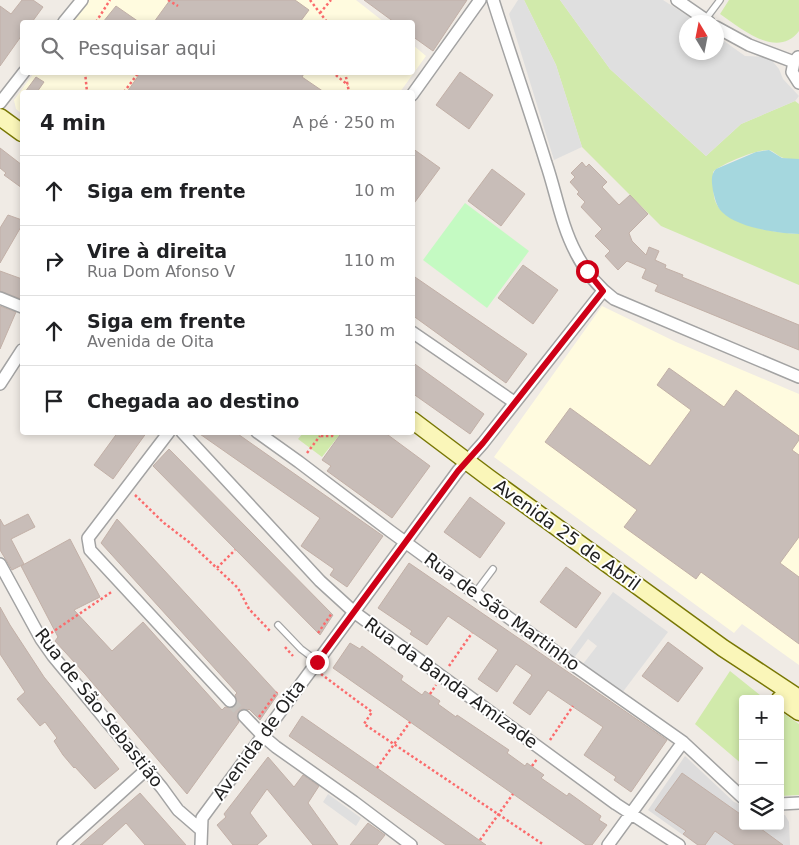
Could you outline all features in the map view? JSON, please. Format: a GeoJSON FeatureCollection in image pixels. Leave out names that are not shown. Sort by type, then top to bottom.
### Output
{"type":"FeatureCollection","features":[{"type":"Feature","properties":{"kind":"street"},"geometry":{"type":"LineString","coordinates":[[66,20],[82,0]]}},
{"type":"Feature","properties":{"kind":"street"},"geometry":{"type":"LineString","coordinates":[[415,91],[480,0]]}},
{"type":"Feature","properties":{"kind":"street"},"geometry":{"type":"LineString","coordinates":[[493,0],[567,232],[576,253],[603,291],[614,299],[799,377]]}},
{"type":"Feature","properties":{"kind":"street"},"geometry":{"type":"LineString","coordinates":[[677,0],[698,15]]}},
{"type":"Feature","properties":{"kind":"street"},"geometry":{"type":"LineString","coordinates":[[724,32],[749,46],[796,59],[792,72],[799,84]]}},
{"type":"Feature","properties":{"kind":"street"},"geometry":{"type":"LineString","coordinates":[[0,103],[22,75]]}},
{"type":"Feature","properties":{"kind":"street"},"geometry":{"type":"LineString","coordinates":[[0,117],[20,132]]}},
{"type":"Feature","properties":{"kind":"street","name":"Avenida de Oita"},"geometry":{"type":"LineString","coordinates":[[200,829],[202,818],[405,542],[466,462],[603,291]]}},
{"type":"Feature","properties":{"kind":"street"},"geometry":{"type":"LineString","coordinates":[[0,298],[20,305]]}},
{"type":"Feature","properties":{"kind":"street"},"geometry":{"type":"LineString","coordinates":[[415,334],[514,402]]}},
{"type":"Feature","properties":{"kind":"street"},"geometry":{"type":"LineString","coordinates":[[0,384],[20,353]]}},
{"type":"Feature","properties":{"kind":"street","name":"Avenida 25 de Abril"},"geometry":{"type":"LineString","coordinates":[[415,422],[466,462],[723,648],[799,698]]}},
{"type":"Feature","properties":{"kind":"street"},"geometry":{"type":"LineString","coordinates":[[167,435],[88,538],[90,550],[230,701]]}},
{"type":"Feature","properties":{"kind":"street","name":"Rua da Banda Amizade"},"geometry":{"type":"LineString","coordinates":[[185,435],[320,581],[354,612],[630,814],[678,845]]}},
{"type":"Feature","properties":{"kind":"street","name":"Rua de São Martinho"},"geometry":{"type":"LineString","coordinates":[[260,435],[405,542],[683,742],[739,794]]}},
{"type":"Feature","properties":{"kind":"street","name":"Rua de São Sebastião"},"geometry":{"type":"LineString","coordinates":[[0,564],[41,639],[53,656],[147,769],[178,810],[200,829]]}},
{"type":"Feature","properties":{"kind":"street","name":"Avenida 25 de Abril"},"geometry":{"type":"LineString","coordinates":[[723,648],[776,695]]}},
{"type":"Feature","properties":{"kind":"street","name":"Avenida 25 de Abril"},"geometry":{"type":"LineString","coordinates":[[784,702],[799,712]]}},
{"type":"Feature","properties":{"kind":"street"},"geometry":{"type":"LineString","coordinates":[[244,716],[263,736],[411,845]]}},
{"type":"Feature","properties":{"kind":"street"},"geometry":{"type":"LineString","coordinates":[[608,845],[683,742]]}},
{"type":"Feature","properties":{"kind":"street"},"geometry":{"type":"LineString","coordinates":[[63,845],[147,769]]}},
{"type":"Feature","properties":{"kind":"street"},"geometry":{"type":"LineString","coordinates":[[784,804],[799,803],[799,810]]}},
{"type":"Feature","properties":{"kind":"street"},"geometry":{"type":"LineString","coordinates":[[200,829],[200,845]]}},
{"type":"Feature","properties":{"kind":"lane"},"geometry":{"type":"LineString","coordinates":[[711,15],[720,0]]}},
{"type":"Feature","properties":{"kind":"lane"},"geometry":{"type":"LineString","coordinates":[[475,592],[493,569]]}},
{"type":"Feature","properties":{"kind":"lane"},"geometry":{"type":"LineString","coordinates":[[278,625],[315,665]]}},
{"type":"Feature","properties":{"kind":"path"},"geometry":{"type":"LineString","coordinates":[[97,20],[110,0]]}},
{"type":"Feature","properties":{"kind":"path"},"geometry":{"type":"LineString","coordinates":[[168,0],[178,6]]}},
{"type":"Feature","properties":{"kind":"path"},"geometry":{"type":"LineString","coordinates":[[310,0],[325,20]]}},
{"type":"Feature","properties":{"kind":"path"},"geometry":{"type":"LineString","coordinates":[[320,13],[331,0]]}},
{"type":"Feature","properties":{"kind":"path"},"geometry":{"type":"LineString","coordinates":[[85,75],[87,90]]}},
{"type":"Feature","properties":{"kind":"path"},"geometry":{"type":"LineString","coordinates":[[126,90],[137,75]]}},
{"type":"Feature","properties":{"kind":"path"},"geometry":{"type":"LineString","coordinates":[[336,75],[348,85]]}},
{"type":"Feature","properties":{"kind":"path"},"geometry":{"type":"LineString","coordinates":[[346,75],[349,90]]}},
{"type":"Feature","properties":{"kind":"path"},"geometry":{"type":"LineString","coordinates":[[299,462],[318,435]]}},
{"type":"Feature","properties":{"kind":"path"},"geometry":{"type":"LineString","coordinates":[[127,487],[164,523],[189,542],[238,588],[249,609],[274,635]]}},
{"type":"Feature","properties":{"kind":"path"},"geometry":{"type":"LineString","coordinates":[[217,568],[235,550]]}},
{"type":"Feature","properties":{"kind":"path"},"geometry":{"type":"LineString","coordinates":[[41,639],[102,599]]}},
{"type":"Feature","properties":{"kind":"path"},"geometry":{"type":"LineString","coordinates":[[318,633],[332,613]]}},
{"type":"Feature","properties":{"kind":"path"},"geometry":{"type":"LineString","coordinates":[[430,694],[472,633]]}},
{"type":"Feature","properties":{"kind":"path"},"geometry":{"type":"LineString","coordinates":[[280,642],[292,655],[315,665],[372,712],[364,724],[544,845]]}},
{"type":"Feature","properties":{"kind":"path"},"geometry":{"type":"LineString","coordinates":[[258,718],[277,692]]}},
{"type":"Feature","properties":{"kind":"path"},"geometry":{"type":"LineString","coordinates":[[532,766],[573,706]]}},
{"type":"Feature","properties":{"kind":"path"},"geometry":{"type":"LineString","coordinates":[[377,768],[410,722]]}},
{"type":"Feature","properties":{"kind":"path"},"geometry":{"type":"LineString","coordinates":[[480,840],[513,794]]}},
{"type":"Feature","properties":{"kind":"shaded area"},"geometry":{"type":"Polygon","coordinates":[[[88,0],[356,0],[381,20],[73,20],[88,0]]]}},
{"type":"Feature","properties":{"kind":"shaded area"},"geometry":{"type":"Polygon","coordinates":[[[518,0],[524,0],[556,65],[582,147],[554,160],[509,14],[518,0]]]}},
{"type":"Feature","properties":{"kind":"shaded area"},"geometry":{"type":"Polygon","coordinates":[[[560,0],[663,0],[686,15],[679,15],[679,60],[724,60],[724,41],[745,56],[769,57],[779,69],[783,79],[799,96],[795,101],[741,124],[706,156],[610,69],[560,0]]]}},
{"type":"Feature","properties":{"kind":"shaded area"},"geometry":{"type":"Polygon","coordinates":[[[415,47],[426,56],[415,71],[415,47]]]}},
{"type":"Feature","properties":{"kind":"shaded area"},"geometry":{"type":"Polygon","coordinates":[[[33,75],[412,75],[401,90],[21,90],[33,75]]]}},
{"type":"Feature","properties":{"kind":"shaded area"},"geometry":{"type":"Polygon","coordinates":[[[20,92],[20,112],[16,109],[14,100],[20,92]]]}},
{"type":"Feature","properties":{"kind":"shaded area"},"geometry":{"type":"Polygon","coordinates":[[[602,306],[676,342],[799,394],[799,665],[742,624],[734,633],[494,457],[602,306]]]}},
{"type":"Feature","properties":{"kind":"shaded area"},"geometry":{"type":"Polygon","coordinates":[[[613,592],[668,632],[622,693],[583,664],[597,646],[588,639],[574,658],[568,653],[613,592]]]}},
{"type":"Feature","properties":{"kind":"shaded area"},"geometry":{"type":"Polygon","coordinates":[[[685,756],[734,802],[739,804],[739,830],[784,830],[785,815],[789,822],[790,845],[697,845],[648,810],[685,756]]]}},
{"type":"Feature","properties":{"kind":"shaded area"},"geometry":{"type":"Polygon","coordinates":[[[328,794],[361,818],[356,826],[323,802],[328,794]]]}},
{"type":"Feature","properties":{"kind":"green space"},"geometry":{"type":"Polygon","coordinates":[[[524,0],[560,0],[610,69],[706,156],[741,124],[795,101],[799,104],[799,159],[784,158],[770,150],[764,150],[731,161],[713,172],[715,199],[722,211],[741,223],[753,227],[799,234],[799,285],[661,226],[582,147],[556,65],[524,0]]]}},
{"type":"Feature","properties":{"kind":"green space"},"geometry":{"type":"Polygon","coordinates":[[[729,0],[799,0],[799,31],[790,39],[780,43],[770,42],[748,33],[720,14],[729,0]]]}},
{"type":"Feature","properties":{"kind":"green space"},"geometry":{"type":"Polygon","coordinates":[[[465,203],[529,251],[487,308],[423,260],[465,203]]]}},
{"type":"Feature","properties":{"kind":"green space"},"geometry":{"type":"Polygon","coordinates":[[[301,435],[339,435],[322,457],[298,439],[301,435]]]}},
{"type":"Feature","properties":{"kind":"green space"},"geometry":{"type":"Polygon","coordinates":[[[730,671],[760,695],[739,695],[739,762],[695,724],[730,671]]]}},
{"type":"Feature","properties":{"kind":"green space"},"geometry":{"type":"Polygon","coordinates":[[[784,714],[799,724],[799,795],[784,796],[784,714]]]}},
{"type":"Feature","properties":{"kind":"water"},"geometry":{"type":"Polygon","coordinates":[[[769,150],[782,158],[799,159],[799,234],[769,231],[748,226],[722,212],[716,202],[712,179],[716,169],[756,152],[769,150]]]}},
{"type":"Feature","properties":{"kind":"building"},"geometry":{"type":"Polygon","coordinates":[[[22,0],[33,0],[43,7],[33,20],[20,20],[20,38],[0,66],[0,6],[11,14],[22,0]]]}},
{"type":"Feature","properties":{"kind":"building"},"geometry":{"type":"Polygon","coordinates":[[[170,0],[295,0],[309,10],[302,20],[155,20],[170,0]]]}},
{"type":"Feature","properties":{"kind":"building"},"geometry":{"type":"Polygon","coordinates":[[[364,0],[467,0],[433,51],[415,38],[415,20],[391,20],[364,0]]]}},
{"type":"Feature","properties":{"kind":"building"},"geometry":{"type":"Polygon","coordinates":[[[116,6],[136,20],[105,20],[116,6]]]}},
{"type":"Feature","properties":{"kind":"building"},"geometry":{"type":"Polygon","coordinates":[[[460,72],[493,95],[469,129],[436,105],[460,72]]]}},
{"type":"Feature","properties":{"kind":"building"},"geometry":{"type":"Polygon","coordinates":[[[139,75],[303,75],[302,77],[321,90],[128,90],[139,75]]]}},
{"type":"Feature","properties":{"kind":"building"},"geometry":{"type":"Polygon","coordinates":[[[36,77],[44,82],[38,90],[26,90],[36,77]]]}},
{"type":"Feature","properties":{"kind":"building"},"geometry":{"type":"Polygon","coordinates":[[[0,148],[20,163],[20,187],[4,175],[6,173],[0,168],[0,148]]]}},
{"type":"Feature","properties":{"kind":"building"},"geometry":{"type":"Polygon","coordinates":[[[415,150],[440,168],[415,202],[415,150]]]}},
{"type":"Feature","properties":{"kind":"building"},"geometry":{"type":"Polygon","coordinates":[[[582,162],[586,167],[589,164],[607,182],[602,187],[619,205],[630,195],[648,214],[629,233],[632,241],[646,255],[649,247],[659,251],[655,260],[666,265],[665,268],[683,275],[682,277],[799,325],[799,350],[655,291],[658,285],[642,278],[646,269],[627,261],[618,270],[605,256],[610,251],[595,236],[602,229],[581,207],[585,202],[577,194],[579,192],[570,182],[575,177],[571,173],[582,162]]]}},
{"type":"Feature","properties":{"kind":"building"},"geometry":{"type":"Polygon","coordinates":[[[492,169],[525,194],[501,226],[468,201],[492,169]]]}},
{"type":"Feature","properties":{"kind":"building"},"geometry":{"type":"Polygon","coordinates":[[[8,215],[20,219],[20,228],[0,263],[0,228],[8,215]]]}},
{"type":"Feature","properties":{"kind":"building"},"geometry":{"type":"Polygon","coordinates":[[[523,265],[558,290],[533,324],[498,298],[523,265]]]}},
{"type":"Feature","properties":{"kind":"building"},"geometry":{"type":"Polygon","coordinates":[[[0,271],[20,278],[20,299],[0,291],[0,271]]]}},
{"type":"Feature","properties":{"kind":"building"},"geometry":{"type":"Polygon","coordinates":[[[415,277],[527,354],[506,383],[415,317],[415,277]]]}},
{"type":"Feature","properties":{"kind":"building"},"geometry":{"type":"Polygon","coordinates":[[[0,306],[16,312],[0,349],[0,306]]]}},
{"type":"Feature","properties":{"kind":"building"},"geometry":{"type":"Polygon","coordinates":[[[415,364],[484,414],[470,434],[415,395],[415,364]]]}},
{"type":"Feature","properties":{"kind":"building"},"geometry":{"type":"Polygon","coordinates":[[[669,368],[724,407],[736,390],[799,436],[799,440],[792,450],[799,455],[799,537],[780,563],[799,577],[799,644],[701,572],[696,579],[624,527],[637,510],[545,442],[570,408],[650,466],[691,410],[657,385],[669,368]]]}},
{"type":"Feature","properties":{"kind":"building"},"geometry":{"type":"Polygon","coordinates":[[[116,435],[145,435],[113,479],[94,465],[116,435]]]}},
{"type":"Feature","properties":{"kind":"building"},"geometry":{"type":"Polygon","coordinates":[[[201,435],[239,435],[383,536],[347,587],[330,575],[334,569],[301,546],[320,518],[201,435]]]}},
{"type":"Feature","properties":{"kind":"building"},"geometry":{"type":"Polygon","coordinates":[[[340,435],[388,435],[430,466],[392,518],[327,471],[331,466],[322,460],[340,435]]]}},
{"type":"Feature","properties":{"kind":"building"},"geometry":{"type":"Polygon","coordinates":[[[169,449],[333,615],[320,635],[153,466],[169,449]]]}},
{"type":"Feature","properties":{"kind":"building"},"geometry":{"type":"Polygon","coordinates":[[[470,497],[505,523],[480,558],[444,532],[470,497]]]}},
{"type":"Feature","properties":{"kind":"building"},"geometry":{"type":"Polygon","coordinates":[[[28,514],[35,527],[11,539],[24,564],[12,570],[0,550],[0,519],[4,526],[28,514]]]}},
{"type":"Feature","properties":{"kind":"building"},"geometry":{"type":"Polygon","coordinates":[[[117,519],[278,694],[260,720],[249,709],[239,711],[237,717],[239,722],[187,794],[55,641],[58,637],[21,566],[70,539],[100,597],[74,610],[112,651],[143,622],[222,710],[225,707],[235,707],[237,703],[235,695],[237,693],[101,543],[117,519]]]}},
{"type":"Feature","properties":{"kind":"building"},"geometry":{"type":"Polygon","coordinates":[[[409,563],[667,740],[631,792],[614,780],[616,777],[584,755],[603,727],[548,690],[530,715],[513,703],[532,675],[516,664],[497,692],[478,679],[498,650],[448,616],[427,645],[410,634],[412,631],[378,608],[409,563]]]}},
{"type":"Feature","properties":{"kind":"building"},"geometry":{"type":"Polygon","coordinates":[[[566,567],[601,593],[576,628],[540,602],[566,567]]]}},
{"type":"Feature","properties":{"kind":"building"},"geometry":{"type":"Polygon","coordinates":[[[0,607],[44,677],[119,769],[95,789],[63,755],[54,741],[57,738],[45,722],[40,726],[17,699],[25,692],[0,654],[0,607]]]}},
{"type":"Feature","properties":{"kind":"building"},"geometry":{"type":"Polygon","coordinates":[[[668,642],[703,668],[678,702],[642,676],[668,642]]]}},
{"type":"Feature","properties":{"kind":"building"},"geometry":{"type":"Polygon","coordinates":[[[350,643],[360,649],[362,646],[403,676],[401,680],[422,695],[425,691],[440,701],[438,704],[456,717],[457,715],[509,750],[507,753],[525,766],[527,763],[544,775],[541,778],[567,796],[569,793],[601,816],[599,820],[607,825],[592,845],[586,845],[333,668],[350,643]]]}},
{"type":"Feature","properties":{"kind":"building"},"geometry":{"type":"Polygon","coordinates":[[[302,716],[486,845],[446,845],[289,736],[302,716]]]}},
{"type":"Feature","properties":{"kind":"building"},"geometry":{"type":"Polygon","coordinates":[[[268,757],[294,787],[303,775],[319,786],[308,803],[338,845],[313,845],[267,789],[250,813],[267,836],[257,845],[233,845],[217,825],[226,817],[224,814],[268,757]]]}},
{"type":"Feature","properties":{"kind":"building"},"geometry":{"type":"Polygon","coordinates":[[[682,773],[739,813],[739,830],[762,830],[783,845],[735,845],[715,831],[705,845],[698,845],[683,834],[686,831],[655,810],[682,773]]]}},
{"type":"Feature","properties":{"kind":"building"},"geometry":{"type":"Polygon","coordinates":[[[140,793],[186,845],[145,845],[126,823],[102,845],[80,845],[140,793]]]}},
{"type":"Feature","properties":{"kind":"building"},"geometry":{"type":"Polygon","coordinates":[[[368,823],[385,835],[377,845],[350,845],[368,823]]]}},
{"type":"Feature","properties":{"kind":"tunnel"},"geometry":{"type":"LineString","coordinates":[[230,701],[244,716]]}},
{"type":"Feature","properties":{"kind":"route"},"geometry":{"type":"LineString","coordinates":[[317,662],[458,471],[483,443],[603,291],[587,271]]}}]}
